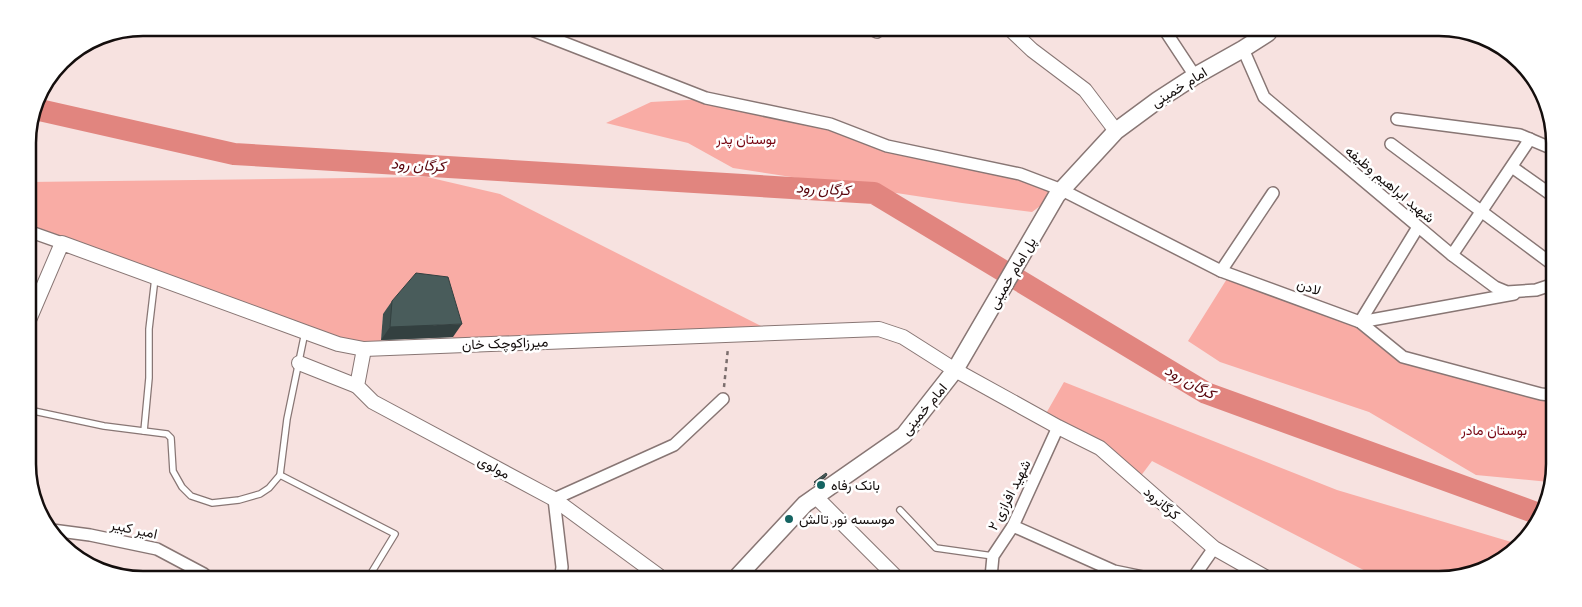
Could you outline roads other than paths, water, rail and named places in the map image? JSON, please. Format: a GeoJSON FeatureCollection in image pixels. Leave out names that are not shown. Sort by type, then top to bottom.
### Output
{"type":"FeatureCollection","features":[{"type":"Feature","properties":{"kind":"main road","name":"امام خمینی"},"geometry":{"type":"LineString","coordinates":[[1060,193],[1116,131],[1194,76],[1263,36]]}},
{"type":"Feature","properties":{"kind":"main road","name":"پل امام خمینی"},"geometry":{"type":"LineString","coordinates":[[966,351],[1060,193]]}},
{"type":"Feature","properties":{"kind":"main road","name":"امام خمینی"},"geometry":{"type":"LineString","coordinates":[[743,571],[805,504],[904,435],[955,370],[966,351]]}},
{"type":"Feature","properties":{"kind":"street","name":"لادن"},"geometry":{"type":"LineString","coordinates":[[547,36],[706,98],[830,124],[887,146],[1020,174],[1221,271],[1360,322],[1403,357],[1546,395]]}},
{"type":"Feature","properties":{"kind":"street"},"geometry":{"type":"LineString","coordinates":[[1016,36],[1032,50],[1086,90],[1116,131]]}},
{"type":"Feature","properties":{"kind":"street"},"geometry":{"type":"LineString","coordinates":[[1169,36],[1194,76]]}},
{"type":"Feature","properties":{"kind":"street","name":"شهید ابراهیم وظیفه"},"geometry":{"type":"LineString","coordinates":[[1243,49],[1264,97],[1452,255],[1494,287],[1507,292],[1536,290],[1546,287]]}},
{"type":"Feature","properties":{"kind":"street"},"geometry":{"type":"LineString","coordinates":[[1397,119],[1520,135],[1546,146]]}},
{"type":"Feature","properties":{"kind":"street"},"geometry":{"type":"LineString","coordinates":[[1452,255],[1530,139]]}},
{"type":"Feature","properties":{"kind":"street"},"geometry":{"type":"LineString","coordinates":[[1391,144],[1546,259]]}},
{"type":"Feature","properties":{"kind":"street"},"geometry":{"type":"LineString","coordinates":[[1512,167],[1546,192]]}},
{"type":"Feature","properties":{"kind":"street"},"geometry":{"type":"LineString","coordinates":[[1221,271],[1273,193]]}},
{"type":"Feature","properties":{"kind":"street"},"geometry":{"type":"LineString","coordinates":[[1360,322],[1418,227]]}},
{"type":"Feature","properties":{"kind":"street"},"geometry":{"type":"LineString","coordinates":[[36,234],[62,243],[36,304]]}},
{"type":"Feature","properties":{"kind":"street","name":"میرزاکوچک خان"},"geometry":{"type":"LineString","coordinates":[[62,243],[338,344],[364,349],[879,329],[903,336],[955,370]]}},
{"type":"Feature","properties":{"kind":"street"},"geometry":{"type":"LineString","coordinates":[[1360,322],[1536,290]]}},
{"type":"Feature","properties":{"kind":"street"},"geometry":{"type":"LineString","coordinates":[[299,363],[357,386],[364,349]]}},
{"type":"Feature","properties":{"kind":"street","name":"کرگانرود"},"geometry":{"type":"LineString","coordinates":[[955,370],[1100,448],[1214,548],[1255,571]]}},
{"type":"Feature","properties":{"kind":"street","name":"مولوی"},"geometry":{"type":"LineString","coordinates":[[357,386],[373,402],[554,499],[652,571]]}},
{"type":"Feature","properties":{"kind":"street"},"geometry":{"type":"LineString","coordinates":[[562,571],[554,499],[674,445],[723,399]]}},
{"type":"Feature","properties":{"kind":"street","name":"شهید افرازی ۲"},"geometry":{"type":"LineString","coordinates":[[992,571],[993,556],[1013,526],[1058,427]]}},
{"type":"Feature","properties":{"kind":"street"},"geometry":{"type":"LineString","coordinates":[[816,496],[890,571]]}},
{"type":"Feature","properties":{"kind":"street"},"geometry":{"type":"LineString","coordinates":[[1013,526],[1118,571]]}},
{"type":"Feature","properties":{"kind":"street","name":"امیر کبیر"},"geometry":{"type":"LineString","coordinates":[[61,531],[90,535],[157,549],[198,571]]}},
{"type":"Feature","properties":{"kind":"street"},"geometry":{"type":"LineString","coordinates":[[1198,571],[1214,548]]}},
{"type":"Feature","properties":{"kind":"lane"},"geometry":{"type":"LineString","coordinates":[[144,431],[149,378],[149,329],[155,278]]}},
{"type":"Feature","properties":{"kind":"lane"},"geometry":{"type":"LineString","coordinates":[[36,411],[104,426],[169,436],[173,471],[182,487],[191,496],[212,503],[239,500],[260,494],[270,488],[280,475],[288,419],[305,332]]}},
{"type":"Feature","properties":{"kind":"lane"},"geometry":{"type":"LineString","coordinates":[[280,475],[395,534],[372,571]]}},
{"type":"Feature","properties":{"kind":"lane"},"geometry":{"type":"LineString","coordinates":[[900,510],[936,548],[993,556]]}},
{"type":"Feature","properties":{"kind":"waterway","name":"کرگان رود"},"geometry":{"type":"LineString","coordinates":[[42,110],[234,154],[874,193],[1206,393],[1534,512]]}},
{"type":"Feature","properties":{"kind":"place","name":"بانک رفاه"},"geometry":{"type":"Point","coordinates":[821,485]}},
{"type":"Feature","properties":{"kind":"place","name":"موسسه نور تالش"},"geometry":{"type":"Point","coordinates":[789,519]}},
{"type":"Feature","properties":{"kind":"park label","name":"بوستان پدر"},"geometry":{"type":"Point","coordinates":[746,139]}},
{"type":"Feature","properties":{"kind":"park label","name":"بوستان مادر"},"geometry":{"type":"Point","coordinates":[1494,430]}}]}
